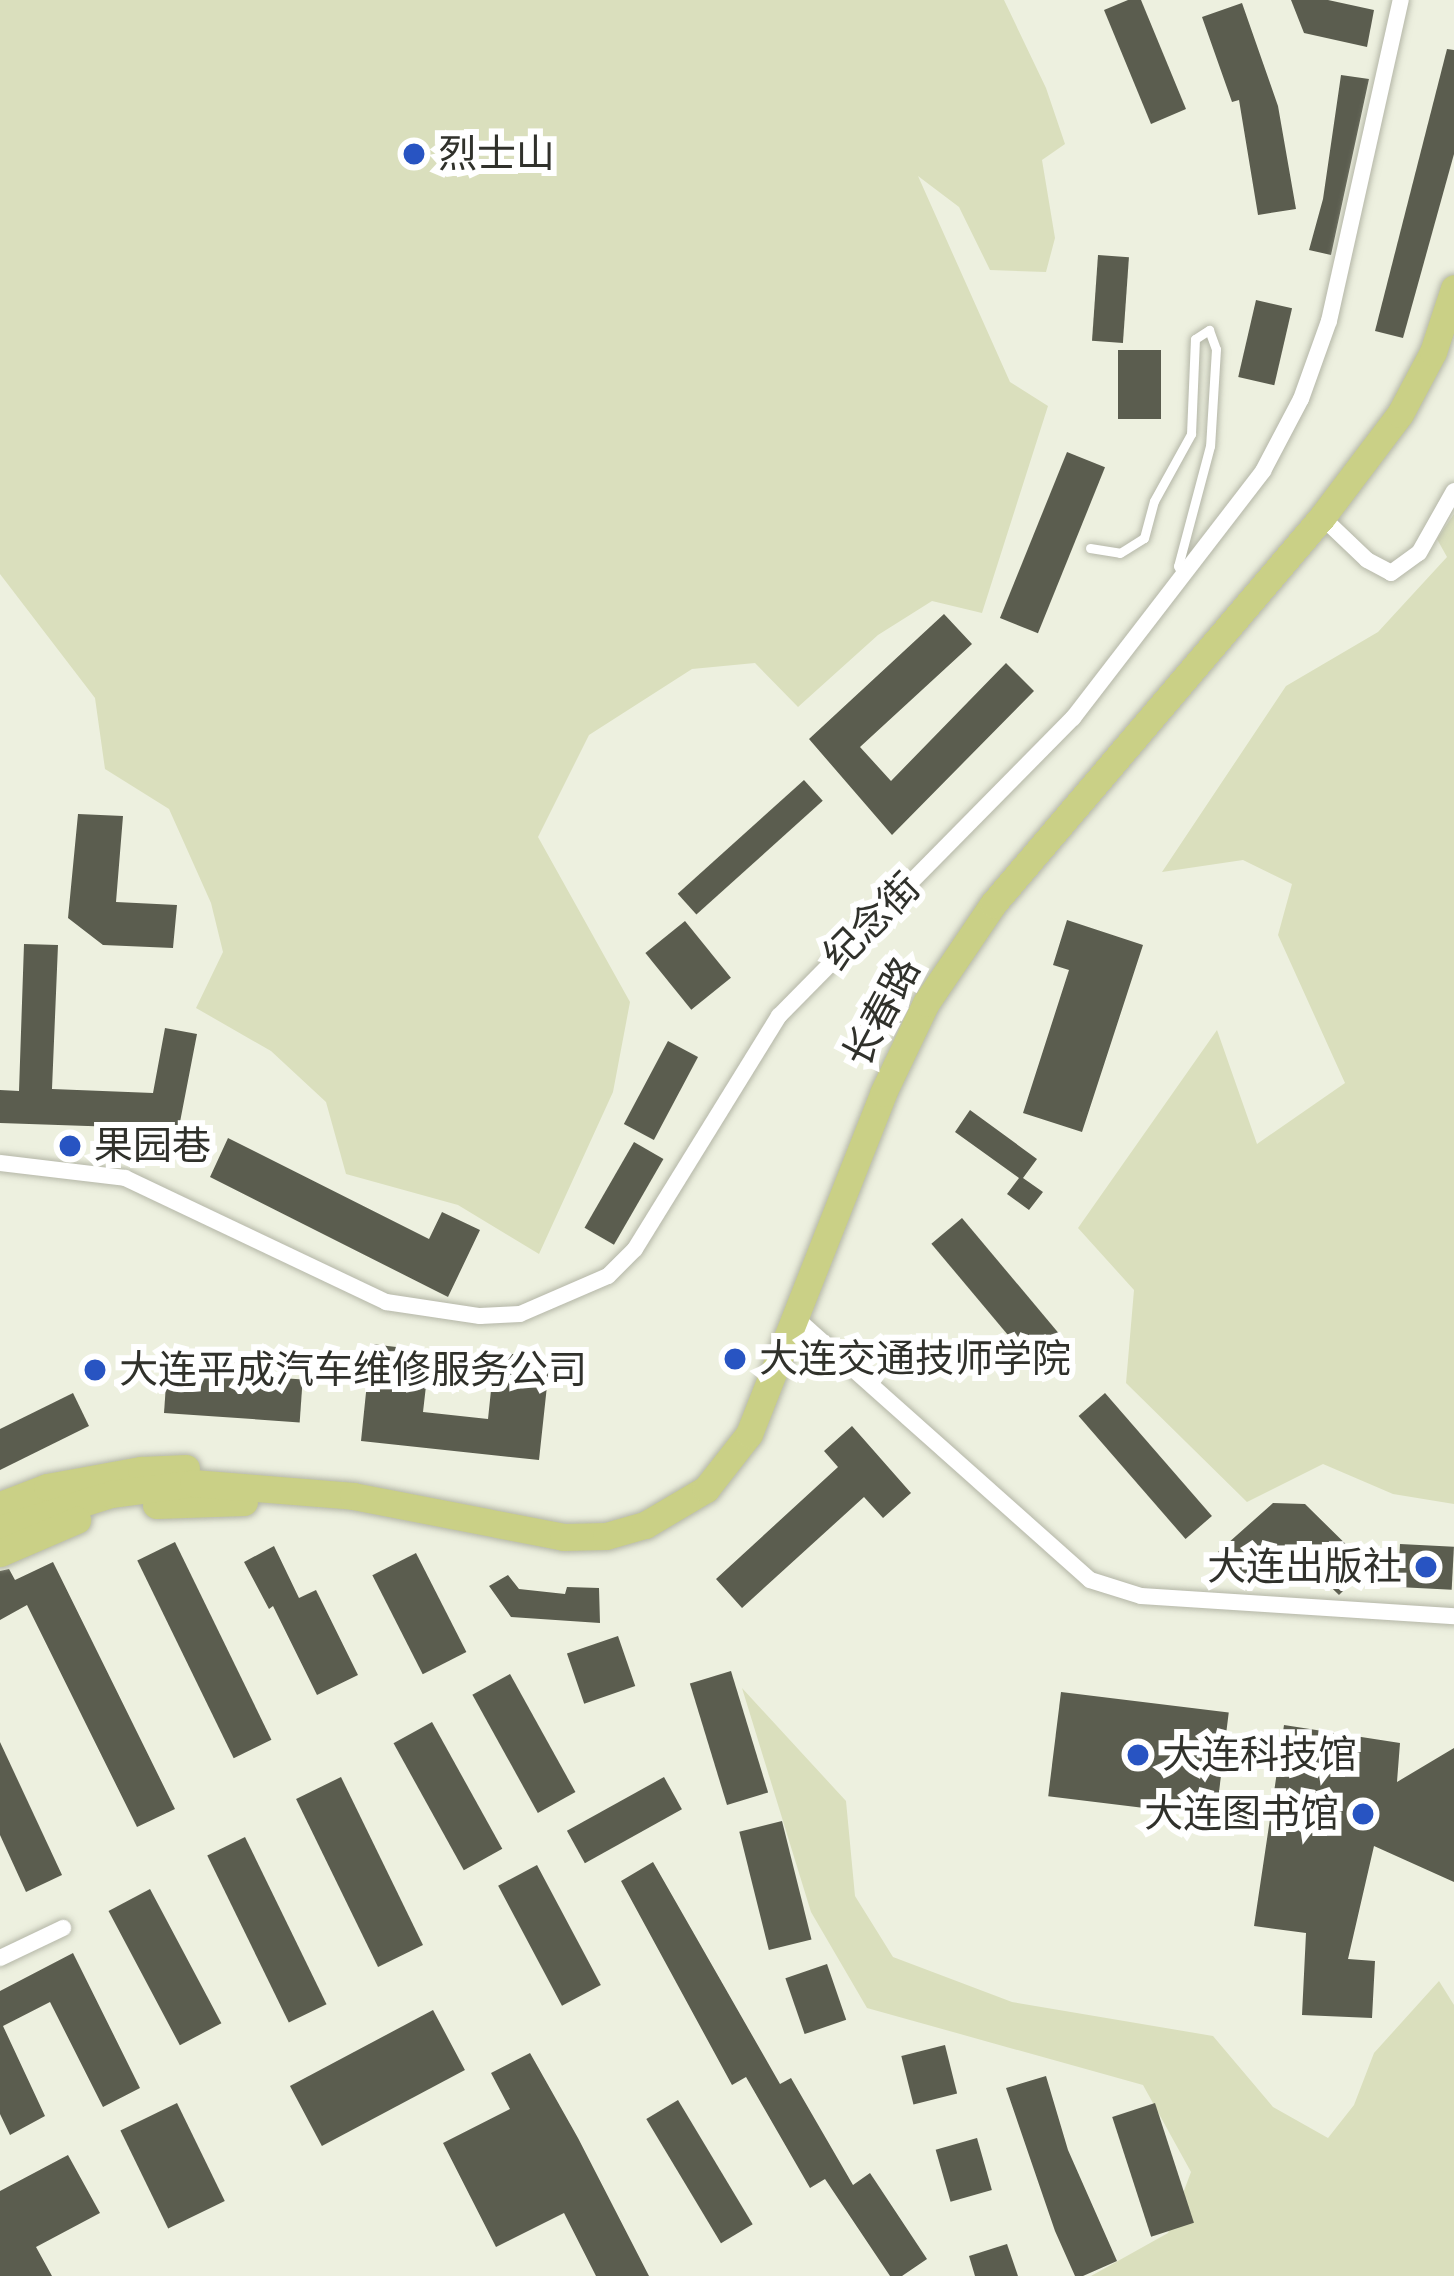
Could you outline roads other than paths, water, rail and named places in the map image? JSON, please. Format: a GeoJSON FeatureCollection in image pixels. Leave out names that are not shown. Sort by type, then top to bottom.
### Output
{"type":"FeatureCollection","features":[{"type":"Feature","properties":{"kind":"main road","name":"长春路"},"geometry":{"type":"LineString","coordinates":[[0,1529],[111,1494],[173,1486],[307,1491],[563,1537],[606,1537],[645,1526],[681,1508],[727,1468],[749,1434],[883,1093],[926,1003],[962,947],[1322,517],[1400,414],[1432,352],[1454,288]]}},
{"type":"Feature","properties":{"kind":"main road","name":"长春路"},"geometry":{"type":"LineString","coordinates":[[0,1505],[46,1487],[141,1470],[255,1472],[307,1491]]}},
{"type":"Feature","properties":{"kind":"main road","name":"长春路"},"geometry":{"type":"LineString","coordinates":[[0,1552],[58,1525],[118,1511],[275,1500],[307,1491]]}},
{"type":"Feature","properties":{"kind":"street","name":"纪念街"},"geometry":{"type":"LineString","coordinates":[[0,1163],[125,1178],[386,1302],[480,1316],[520,1314],[608,1276],[635,1249],[779,1016],[1072,718],[1263,471],[1300,399],[1329,321],[1400,0]]}},
{"type":"Feature","properties":{"kind":"street"},"geometry":{"type":"LineString","coordinates":[[1322,517],[1366,560],[1391,573],[1419,554],[1454,491]]}},
{"type":"Feature","properties":{"kind":"street"},"geometry":{"type":"LineString","coordinates":[[797,1319],[1090,1580],[1141,1596],[1454,1616]]}},
{"type":"Feature","properties":{"kind":"street"},"geometry":{"type":"LineString","coordinates":[[0,1958],[63,1928]]}},
{"type":"Feature","properties":{"kind":"lane"},"geometry":{"type":"LineString","coordinates":[[1090,548],[1120,554],[1144,538],[1154,501],[1191,434],[1196,339],[1210,330],[1216,349],[1210,446],[1178,566],[1184,579]]}},
{"type":"Feature","properties":{"kind":"place","name":"烈士山"},"geometry":{"type":"Point","coordinates":[414,154]}},
{"type":"Feature","properties":{"kind":"place","name":"果园巷"},"geometry":{"type":"Point","coordinates":[70,1146]}},
{"type":"Feature","properties":{"kind":"place","name":"大连交通技师学院"},"geometry":{"type":"Point","coordinates":[735,1359]}},
{"type":"Feature","properties":{"kind":"place","name":"大连平成汽车维修服务公司"},"geometry":{"type":"Point","coordinates":[95,1370]}},
{"type":"Feature","properties":{"kind":"place","name":"大连出版社"},"geometry":{"type":"Point","coordinates":[1426,1567]}},
{"type":"Feature","properties":{"kind":"place","name":"大连科技馆"},"geometry":{"type":"Point","coordinates":[1138,1755]}},
{"type":"Feature","properties":{"kind":"place","name":"大连图书馆"},"geometry":{"type":"Point","coordinates":[1363,1814]}}]}
